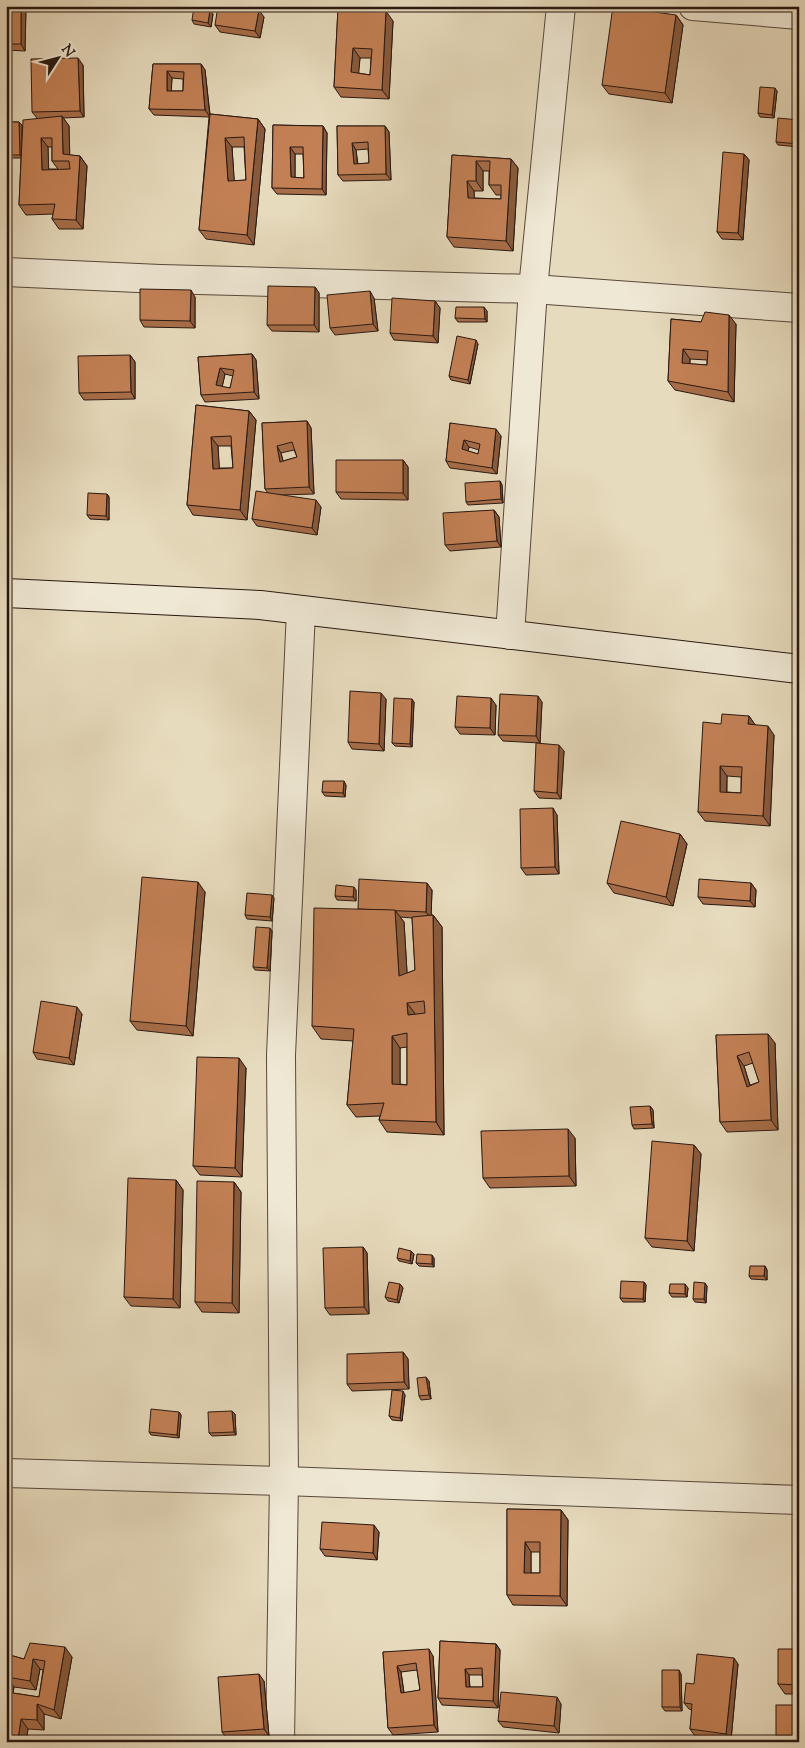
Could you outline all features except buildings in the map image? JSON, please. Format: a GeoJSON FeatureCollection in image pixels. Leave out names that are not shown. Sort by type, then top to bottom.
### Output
{"type":"FeatureCollection","features":[{"type":"Feature","properties":{"kind":"street"},"geometry":{"type":"LineString","coordinates":[[510,635],[533,289],[561,6]]}},
{"type":"Feature","properties":{"kind":"street"},"geometry":{"type":"LineString","coordinates":[[693,6],[799,14]]}},
{"type":"Feature","properties":{"kind":"street"},"geometry":{"type":"LineString","coordinates":[[6,272],[160,280],[533,289],[799,308]]}},
{"type":"Feature","properties":{"kind":"street"},"geometry":{"type":"LineString","coordinates":[[6,592],[260,605],[799,669]]}},
{"type":"Feature","properties":{"kind":"street"},"geometry":{"type":"LineString","coordinates":[[280,1742],[284,1481],[280,1055],[300,610]]}},
{"type":"Feature","properties":{"kind":"street"},"geometry":{"type":"LineString","coordinates":[[6,1473],[799,1500]]}}]}
